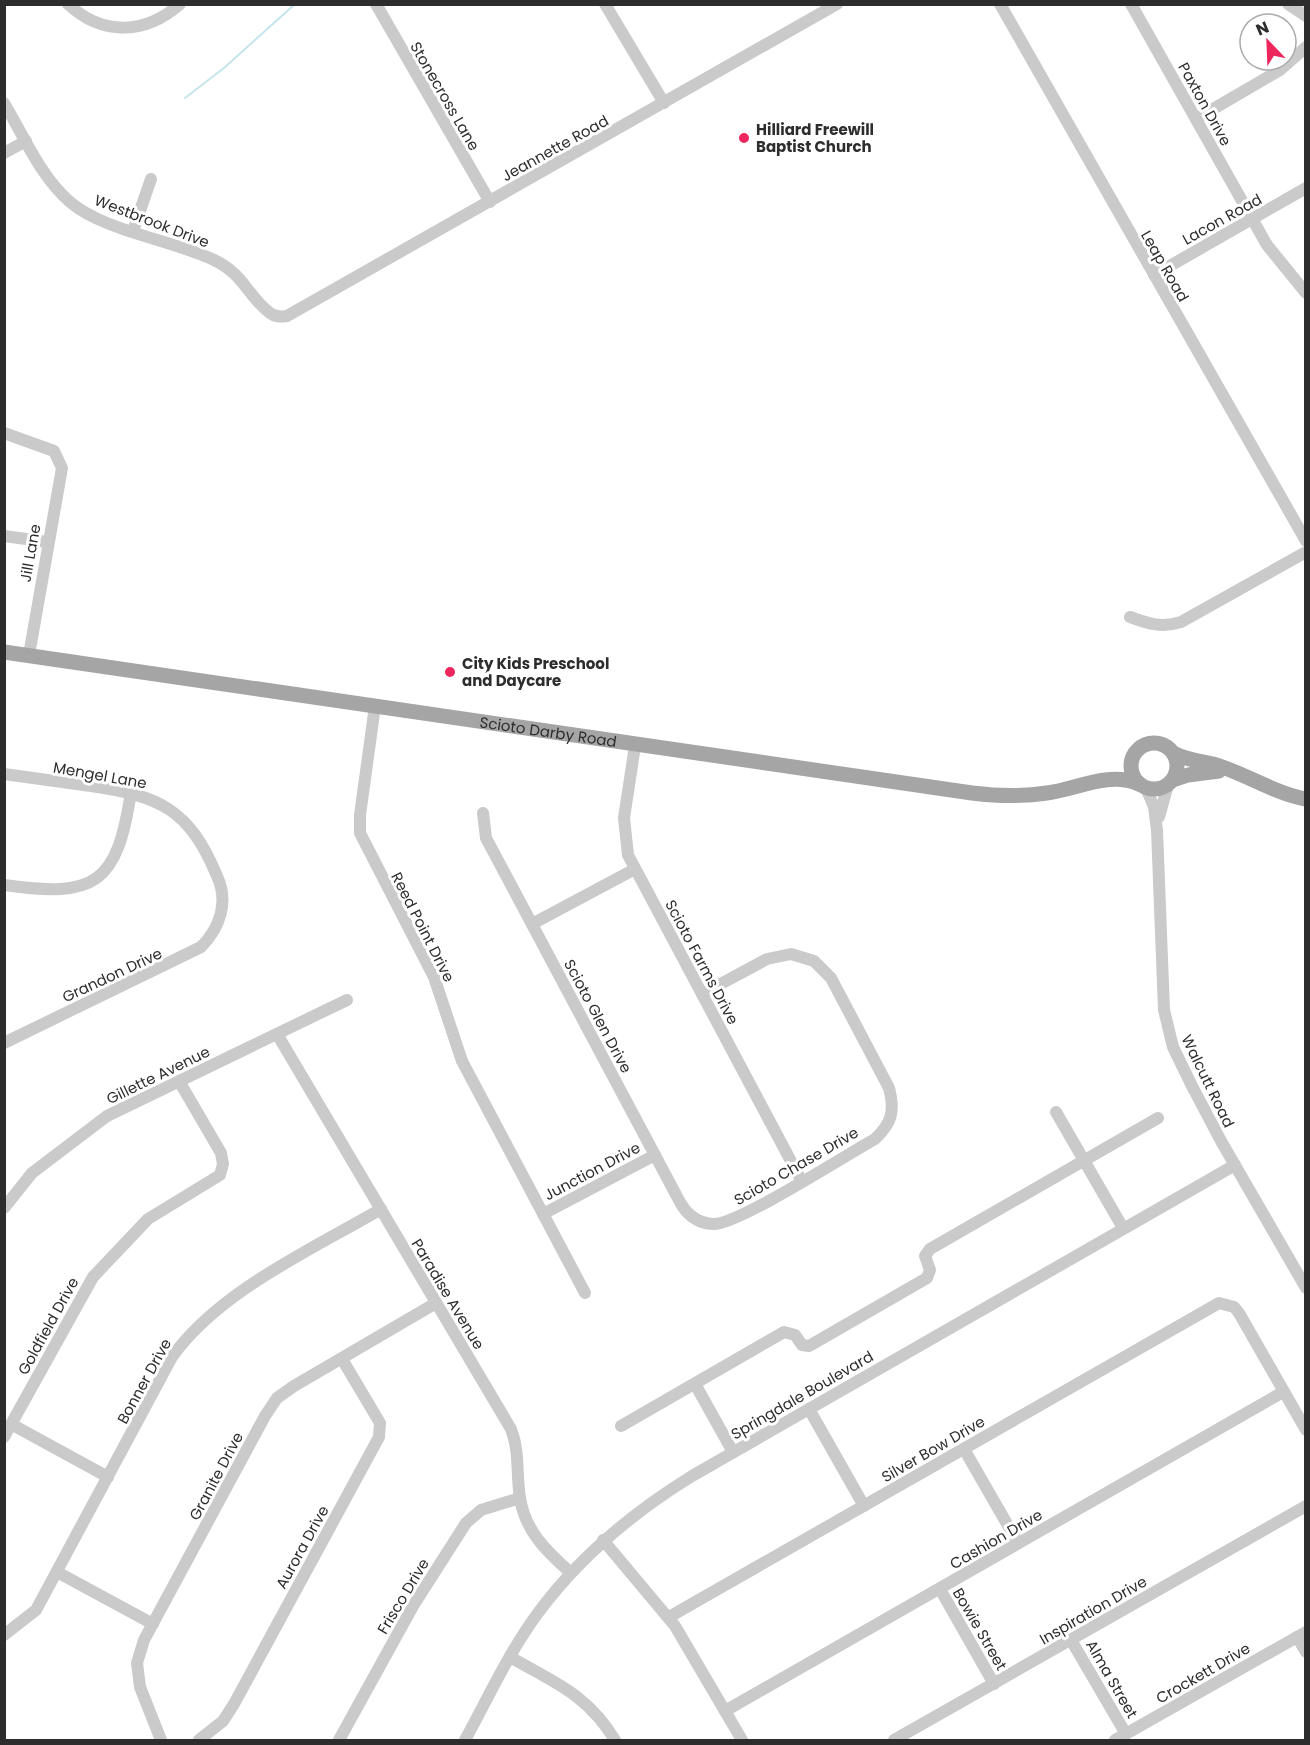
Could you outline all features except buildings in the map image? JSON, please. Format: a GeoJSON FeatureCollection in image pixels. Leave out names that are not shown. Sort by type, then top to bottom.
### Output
{"type":"FeatureCollection","features":[{"type":"Feature","properties":{"kind":"main road","name":"Scioto Darby Road"},"geometry":{"type":"LineString","coordinates":[[4,652],[635,746],[999,796],[1046,793],[1092,782],[1126,778],[1142,786]]}},
{"type":"Feature","properties":{"kind":"main road"},"geometry":{"type":"LineString","coordinates":[[1170,783],[1178,766],[1168,747],[1155,743],[1140,748],[1134,754],[1131,770],[1142,786],[1154,789],[1170,783],[1191,774],[1228,771]]}},
{"type":"Feature","properties":{"kind":"main road"},"geometry":{"type":"LineString","coordinates":[[1173,753],[1188,761],[1213,764],[1305,799]]}},
{"type":"Feature","properties":{"kind":"main road","name":"Scioto Darby Road"},"geometry":{"type":"LineString","coordinates":[[1092,782],[1134,754]]}},
{"type":"Feature","properties":{"kind":"street"},"geometry":{"type":"LineString","coordinates":[[68,4],[91,22],[126,28],[161,20],[180,4]]}},
{"type":"Feature","properties":{"kind":"street","name":"Stonecross Lane"},"geometry":{"type":"LineString","coordinates":[[376,4],[490,202]]}},
{"type":"Feature","properties":{"kind":"street"},"geometry":{"type":"LineString","coordinates":[[605,4],[664,103]]}},
{"type":"Feature","properties":{"kind":"street","name":"Jeannette Road"},"geometry":{"type":"LineString","coordinates":[[287,316],[837,4]]}},
{"type":"Feature","properties":{"kind":"street","name":"Leap Road"},"geometry":{"type":"LineString","coordinates":[[1000,4],[1305,541]]}},
{"type":"Feature","properties":{"kind":"street","name":"Paxton Drive"},"geometry":{"type":"LineString","coordinates":[[1131,4],[1252,219],[1283,268],[1305,294]]}},
{"type":"Feature","properties":{"kind":"street"},"geometry":{"type":"LineString","coordinates":[[1288,4],[1305,16]]}},
{"type":"Feature","properties":{"kind":"street"},"geometry":{"type":"LineString","coordinates":[[1196,119],[1280,70],[1305,46]]}},
{"type":"Feature","properties":{"kind":"street","name":"Westbrook Drive"},"geometry":{"type":"LineString","coordinates":[[4,103],[46,176],[71,202],[87,213],[215,261],[241,279],[269,313],[278,317],[287,316]]}},
{"type":"Feature","properties":{"kind":"street"},"geometry":{"type":"LineString","coordinates":[[4,153],[26,141]]}},
{"type":"Feature","properties":{"kind":"street"},"geometry":{"type":"LineString","coordinates":[[133,231],[151,179]]}},
{"type":"Feature","properties":{"kind":"street","name":"Lacon Road"},"geometry":{"type":"LineString","coordinates":[[1154,275],[1305,189]]}},
{"type":"Feature","properties":{"kind":"street","name":"Jill Lane"},"geometry":{"type":"LineString","coordinates":[[4,432],[54,451],[62,468],[29,655]]}},
{"type":"Feature","properties":{"kind":"street"},"geometry":{"type":"LineString","coordinates":[[4,536],[48,543]]}},
{"type":"Feature","properties":{"kind":"street"},"geometry":{"type":"LineString","coordinates":[[1130,617],[1159,626],[1181,622],[1305,552]]}},
{"type":"Feature","properties":{"kind":"street","name":"Reed Point Drive"},"geometry":{"type":"LineString","coordinates":[[375,706],[360,815],[360,833],[434,977],[462,1061],[585,1293]]}},
{"type":"Feature","properties":{"kind":"street","name":"Scioto Farms Drive"},"geometry":{"type":"LineString","coordinates":[[635,746],[624,818],[624,838],[635,869],[801,1180]]}},
{"type":"Feature","properties":{"kind":"street","name":"Mengel Lane"},"geometry":{"type":"LineString","coordinates":[[4,774],[131,792],[145,796],[171,810],[201,842],[220,883],[223,896],[220,919]]}},
{"type":"Feature","properties":{"kind":"street","name":"Walcutt Road"},"geometry":{"type":"LineString","coordinates":[[1157,830],[1160,807],[1170,783]]}},
{"type":"Feature","properties":{"kind":"street","name":"Walcutt Road"},"geometry":{"type":"LineString","coordinates":[[1142,786],[1154,807],[1157,830],[1167,1028],[1173,1047],[1235,1166],[1305,1288]]}},
{"type":"Feature","properties":{"kind":"street"},"geometry":{"type":"LineString","coordinates":[[4,885],[62,890],[75,888],[98,876],[115,858],[120,846],[131,792]]}},
{"type":"Feature","properties":{"kind":"street","name":"Scioto Glen Drive"},"geometry":{"type":"LineString","coordinates":[[483,813],[486,838],[655,1155],[685,1209],[704,1222]]}},
{"type":"Feature","properties":{"kind":"street"},"geometry":{"type":"LineString","coordinates":[[532,924],[635,869]]}},
{"type":"Feature","properties":{"kind":"street","name":"Grandon Drive"},"geometry":{"type":"LineString","coordinates":[[4,1043],[193,952],[211,937],[220,919]]}},
{"type":"Feature","properties":{"kind":"street","name":"Scioto Chase Drive"},"geometry":{"type":"LineString","coordinates":[[702,994],[767,959],[791,954],[814,961],[831,978],[889,1089],[893,1102],[892,1117],[875,1139],[725,1222],[704,1222]]}},
{"type":"Feature","properties":{"kind":"street","name":"Gillette Avenue"},"geometry":{"type":"LineString","coordinates":[[4,1208],[32,1173],[107,1116],[347,1000]]}},
{"type":"Feature","properties":{"kind":"street","name":"Paradise Avenue"},"geometry":{"type":"LineString","coordinates":[[277,1034],[511,1429],[518,1446],[520,1498],[530,1527],[544,1549],[571,1573]]}},
{"type":"Feature","properties":{"kind":"street","name":"Goldfield Drive"},"geometry":{"type":"LineString","coordinates":[[4,1437],[93,1277],[148,1219],[220,1174],[223,1164],[220,1153],[179,1081]]}},
{"type":"Feature","properties":{"kind":"street"},"geometry":{"type":"LineString","coordinates":[[1056,1112],[1123,1228]]}},
{"type":"Feature","properties":{"kind":"street"},"geometry":{"type":"LineString","coordinates":[[621,1426],[784,1332],[795,1335],[804,1346],[819,1340],[927,1278],[930,1270],[925,1257],[930,1249],[1158,1118]]}},
{"type":"Feature","properties":{"kind":"street","name":"Junction Drive"},"geometry":{"type":"LineString","coordinates":[[543,1214],[655,1155]]}},
{"type":"Feature","properties":{"kind":"street","name":"Springdale Boulevard"},"geometry":{"type":"LineString","coordinates":[[465,1740],[510,1657],[537,1614],[571,1573],[603,1540],[648,1504],[733,1452],[1235,1166]]}},
{"type":"Feature","properties":{"kind":"street","name":"Bonner Drive"},"geometry":{"type":"LineString","coordinates":[[4,1635],[36,1610],[172,1357],[187,1336],[229,1299],[381,1209]]}},
{"type":"Feature","properties":{"kind":"street","name":"Granite Drive"},"geometry":{"type":"LineString","coordinates":[[161,1740],[140,1687],[136,1663],[153,1624],[277,1398],[436,1303]]}},
{"type":"Feature","properties":{"kind":"street","name":"Silver Bow Drive"},"geometry":{"type":"LineString","coordinates":[[669,1617],[1220,1303],[1234,1307],[1283,1392]]}},
{"type":"Feature","properties":{"kind":"street","name":"Aurora Drive"},"geometry":{"type":"LineString","coordinates":[[199,1740],[223,1721],[234,1704],[379,1437],[381,1427],[378,1418],[342,1359]]}},
{"type":"Feature","properties":{"kind":"street"},"geometry":{"type":"LineString","coordinates":[[695,1384],[733,1452]]}},
{"type":"Feature","properties":{"kind":"street"},"geometry":{"type":"LineString","coordinates":[[1283,1392],[1305,1430]]}},
{"type":"Feature","properties":{"kind":"street","name":"Cashion Drive"},"geometry":{"type":"LineString","coordinates":[[725,1711],[1283,1392]]}},
{"type":"Feature","properties":{"kind":"street"},"geometry":{"type":"LineString","coordinates":[[809,1409],[864,1506]]}},
{"type":"Feature","properties":{"kind":"street"},"geometry":{"type":"LineString","coordinates":[[11,1425],[108,1477]]}},
{"type":"Feature","properties":{"kind":"street"},"geometry":{"type":"LineString","coordinates":[[964,1449],[1018,1543]]}},
{"type":"Feature","properties":{"kind":"street","name":"Frisco Drive"},"geometry":{"type":"LineString","coordinates":[[339,1740],[412,1606],[466,1523],[481,1510],[520,1498]]}},
{"type":"Feature","properties":{"kind":"street","name":"Inspiration Drive"},"geometry":{"type":"LineString","coordinates":[[894,1740],[1305,1506]]}},
{"type":"Feature","properties":{"kind":"street"},"geometry":{"type":"LineString","coordinates":[[603,1540],[669,1617],[742,1740]]}},
{"type":"Feature","properties":{"kind":"street"},"geometry":{"type":"LineString","coordinates":[[57,1572],[153,1624]]}},
{"type":"Feature","properties":{"kind":"street","name":"Bowie Street"},"geometry":{"type":"LineString","coordinates":[[940,1589],[994,1683]]}},
{"type":"Feature","properties":{"kind":"street"},"geometry":{"type":"LineString","coordinates":[[1301,1634],[1305,1652]]}},
{"type":"Feature","properties":{"kind":"street","name":"Crockett Drive"},"geometry":{"type":"LineString","coordinates":[[1121,1737],[1301,1634]]}},
{"type":"Feature","properties":{"kind":"street","name":"Alma Street"},"geometry":{"type":"LineString","coordinates":[[1071,1640],[1121,1737]]}},
{"type":"Feature","properties":{"kind":"street"},"geometry":{"type":"LineString","coordinates":[[510,1657],[585,1701],[615,1740]]}},
{"type":"Feature","properties":{"kind":"waterway"},"geometry":{"type":"LineString","coordinates":[[185,98],[224,68],[295,4]]}},
{"type":"Feature","properties":{"kind":"place","name":"Hilliard Freewill Baptist Church"},"geometry":{"type":"Point","coordinates":[744,138]}},
{"type":"Feature","properties":{"kind":"place","name":"City Kids Preschool and Daycare"},"geometry":{"type":"Point","coordinates":[450,672]}}]}
